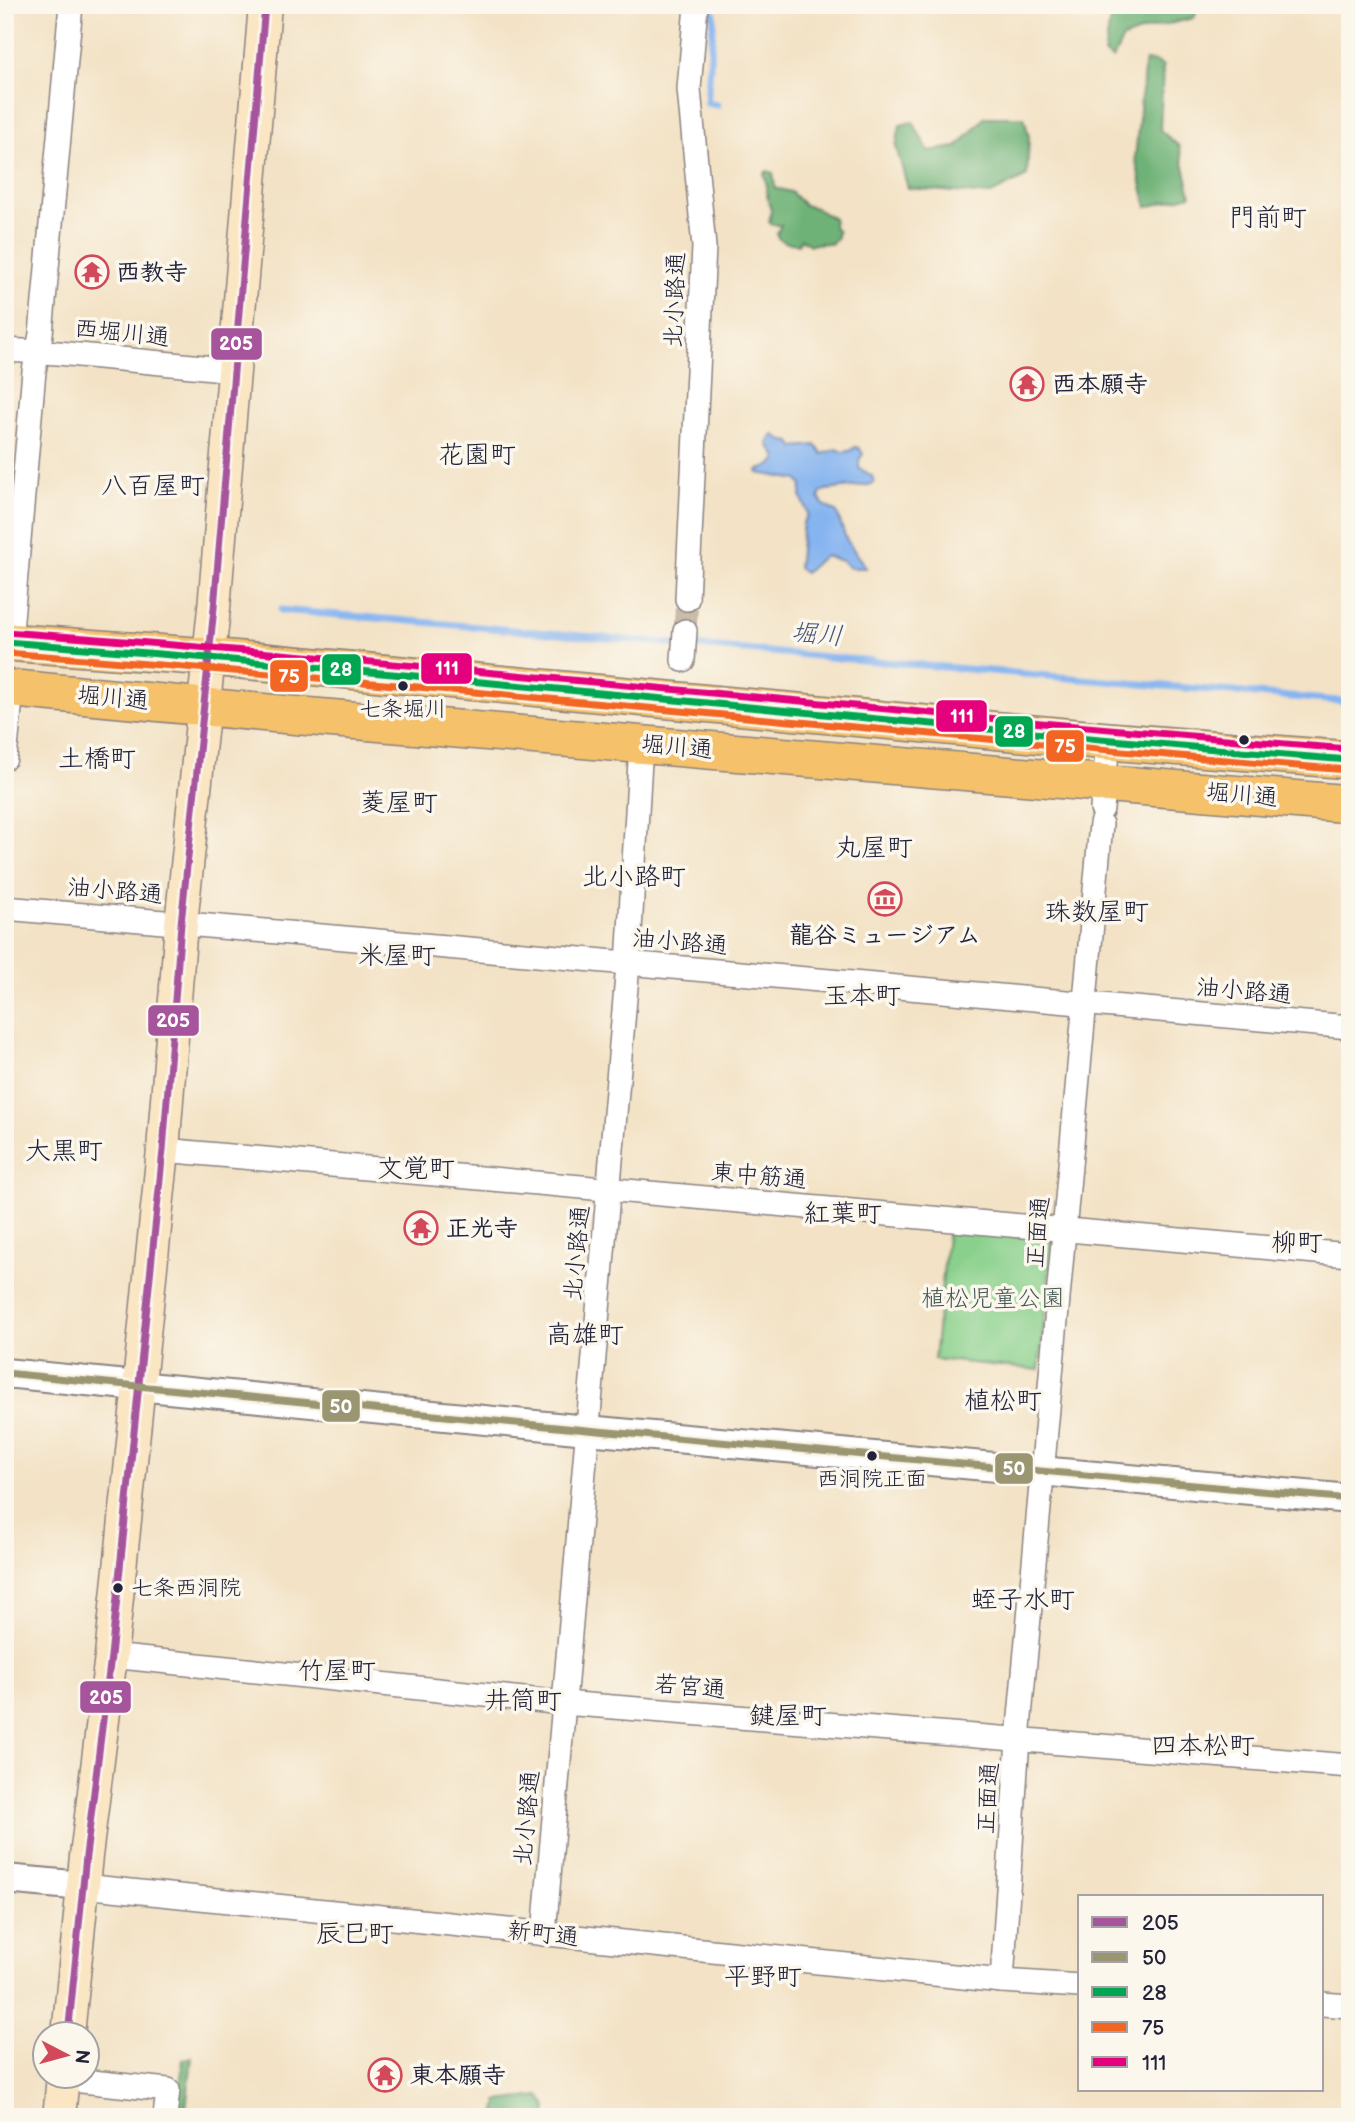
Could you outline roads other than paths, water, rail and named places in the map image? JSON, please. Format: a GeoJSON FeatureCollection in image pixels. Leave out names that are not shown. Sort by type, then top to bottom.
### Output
{"type":"FeatureCollection","features":[{"type":"Feature","properties":{"kind":"highway","name":"堀川通"},"geometry":{"type":"LineString","coordinates":[[8,642],[209,657],[1108,741],[1350,760]]}},
{"type":"Feature","properties":{"kind":"highway","name":"堀川通"},"geometry":{"type":"LineString","coordinates":[[9,688],[641,744],[1102,805],[1350,804]]}},
{"type":"Feature","properties":{"kind":"main road"},"geometry":{"type":"LineString","coordinates":[[69,2021],[111,1656],[163,1150],[181,923],[209,657],[265,5]]}},
{"type":"Feature","properties":{"kind":"main road"},"geometry":{"type":"LineString","coordinates":[[59,2117],[62,2090]]}},
{"type":"Feature","properties":{"kind":"street"},"geometry":{"type":"LineString","coordinates":[[8,642],[71,5]]}},
{"type":"Feature","properties":{"kind":"street","name":"北小路通"},"geometry":{"type":"LineString","coordinates":[[687,599],[704,247],[689,89],[696,5]]}},
{"type":"Feature","properties":{"kind":"street","name":"西堀川通"},"geometry":{"type":"LineString","coordinates":[[5,349],[234,370]]}},
{"type":"Feature","properties":{"kind":"street"},"geometry":{"type":"LineString","coordinates":[[683,660],[685,631]]}},
{"type":"Feature","properties":{"kind":"street"},"geometry":{"type":"LineString","coordinates":[[5,758],[9,688]]}},
{"type":"Feature","properties":{"kind":"street","name":"正面通"},"geometry":{"type":"LineString","coordinates":[[1002,1981],[1018,1739],[1108,741]]}},
{"type":"Feature","properties":{"kind":"street","name":"北小路通"},"geometry":{"type":"LineString","coordinates":[[544,1934],[628,964],[641,744]]}},
{"type":"Feature","properties":{"kind":"street","name":"油小路通"},"geometry":{"type":"LineString","coordinates":[[5,908],[1350,1027]]}},
{"type":"Feature","properties":{"kind":"street","name":"東中筋通"},"geometry":{"type":"LineString","coordinates":[[163,1150],[1350,1255]]}},
{"type":"Feature","properties":{"kind":"street"},"geometry":{"type":"LineString","coordinates":[[5,1373],[587,1430],[1350,1499]]}},
{"type":"Feature","properties":{"kind":"street","name":"若宮通"},"geometry":{"type":"LineString","coordinates":[[111,1656],[563,1703],[1350,1766]]}},
{"type":"Feature","properties":{"kind":"street","name":"新町通"},"geometry":{"type":"LineString","coordinates":[[5,1879],[1002,1981],[1078,1986]]}},
{"type":"Feature","properties":{"kind":"street"},"geometry":{"type":"LineString","coordinates":[[1324,2004],[1350,2006]]}},
{"type":"Feature","properties":{"kind":"street"},"geometry":{"type":"LineString","coordinates":[[102,2082],[168,2090],[165,2117]]}},
{"type":"Feature","properties":{"kind":"water"},"geometry":{"type":"Polygon","coordinates":[[[775,435],[783,441],[791,442],[794,447],[816,445],[822,454],[837,449],[843,452],[859,448],[863,454],[859,460],[859,468],[872,476],[874,483],[825,490],[819,498],[837,513],[846,539],[866,568],[850,568],[842,561],[826,556],[805,573],[798,568],[803,523],[808,514],[801,496],[802,486],[798,480],[759,473],[758,470],[770,466],[776,460],[777,457],[768,444],[775,435]]]}},
{"type":"Feature","properties":{"kind":"waterway"},"geometry":{"type":"LineString","coordinates":[[713,5],[707,103],[717,105]]}},
{"type":"Feature","properties":{"kind":"waterway","name":"堀川"},"geometry":{"type":"LineString","coordinates":[[281,610],[1350,702]]}},
{"type":"Feature","properties":{"kind":"tunnel"},"geometry":{"type":"LineString","coordinates":[[685,631],[687,599]]}},
{"type":"Feature","properties":{"kind":"place","name":"西教寺"},"geometry":{"type":"Point","coordinates":[92,272]}},
{"type":"Feature","properties":{"kind":"place","name":"西本願寺"},"geometry":{"type":"Point","coordinates":[1027,384]}},
{"type":"Feature","properties":{"kind":"place","name":"七条堀川"},"geometry":{"type":"Point","coordinates":[403,686]}},
{"type":"Feature","properties":{"kind":"place","name":"龍谷ミュージアム"},"geometry":{"type":"Point","coordinates":[885,899]}},
{"type":"Feature","properties":{"kind":"place","name":"正光寺"},"geometry":{"type":"Point","coordinates":[421,1228]}},
{"type":"Feature","properties":{"kind":"place","name":"西洞院正面"},"geometry":{"type":"Point","coordinates":[872,1456]}},
{"type":"Feature","properties":{"kind":"place","name":"七条西洞院"},"geometry":{"type":"Point","coordinates":[118,1588]}},
{"type":"Feature","properties":{"kind":"place","name":"東本願寺"},"geometry":{"type":"Point","coordinates":[385,2075]}},
{"type":"Feature","properties":{"kind":"district","name":"門前町"},"geometry":{"type":"Point","coordinates":[1268,218]}},
{"type":"Feature","properties":{"kind":"district","name":"花園町"},"geometry":{"type":"Point","coordinates":[477,455]}},
{"type":"Feature","properties":{"kind":"district","name":"八百屋町"},"geometry":{"type":"Point","coordinates":[153,486]}},
{"type":"Feature","properties":{"kind":"district","name":"土橋町"},"geometry":{"type":"Point","coordinates":[97,759]}},
{"type":"Feature","properties":{"kind":"district","name":"菱屋町"},"geometry":{"type":"Point","coordinates":[399,803]}},
{"type":"Feature","properties":{"kind":"district","name":"丸屋町"},"geometry":{"type":"Point","coordinates":[874,848]}},
{"type":"Feature","properties":{"kind":"district","name":"北小路町"},"geometry":{"type":"Point","coordinates":[634,877]}},
{"type":"Feature","properties":{"kind":"district","name":"珠数屋町"},"geometry":{"type":"Point","coordinates":[1097,912]}},
{"type":"Feature","properties":{"kind":"district","name":"米屋町"},"geometry":{"type":"Point","coordinates":[397,956]}},
{"type":"Feature","properties":{"kind":"district","name":"玉本町"},"geometry":{"type":"Point","coordinates":[862,996]}},
{"type":"Feature","properties":{"kind":"district","name":"大黒町"},"geometry":{"type":"Point","coordinates":[64,1151]}},
{"type":"Feature","properties":{"kind":"district","name":"文覚町"},"geometry":{"type":"Point","coordinates":[416,1169]}},
{"type":"Feature","properties":{"kind":"district","name":"紅葉町"},"geometry":{"type":"Point","coordinates":[843,1214]}},
{"type":"Feature","properties":{"kind":"district","name":"柳町"},"geometry":{"type":"Point","coordinates":[1297,1243]}},
{"type":"Feature","properties":{"kind":"district","name":"高雄町"},"geometry":{"type":"Point","coordinates":[585,1335]}},
{"type":"Feature","properties":{"kind":"district","name":"植松町"},"geometry":{"type":"Point","coordinates":[1003,1401]}},
{"type":"Feature","properties":{"kind":"district","name":"蛭子水町"},"geometry":{"type":"Point","coordinates":[1023,1600]}},
{"type":"Feature","properties":{"kind":"district","name":"竹屋町"},"geometry":{"type":"Point","coordinates":[337,1671]}},
{"type":"Feature","properties":{"kind":"district","name":"井筒町"},"geometry":{"type":"Point","coordinates":[523,1701]}},
{"type":"Feature","properties":{"kind":"district","name":"鍵屋町"},"geometry":{"type":"Point","coordinates":[788,1716]}},
{"type":"Feature","properties":{"kind":"district","name":"四本松町"},"geometry":{"type":"Point","coordinates":[1203,1746]}},
{"type":"Feature","properties":{"kind":"district","name":"辰巳町"},"geometry":{"type":"Point","coordinates":[355,1934]}},
{"type":"Feature","properties":{"kind":"district","name":"平野町"},"geometry":{"type":"Point","coordinates":[763,1977]}},
{"type":"Feature","properties":{"kind":"park label","name":"植松児童公園"},"geometry":{"type":"Point","coordinates":[993,1298]}}]}
